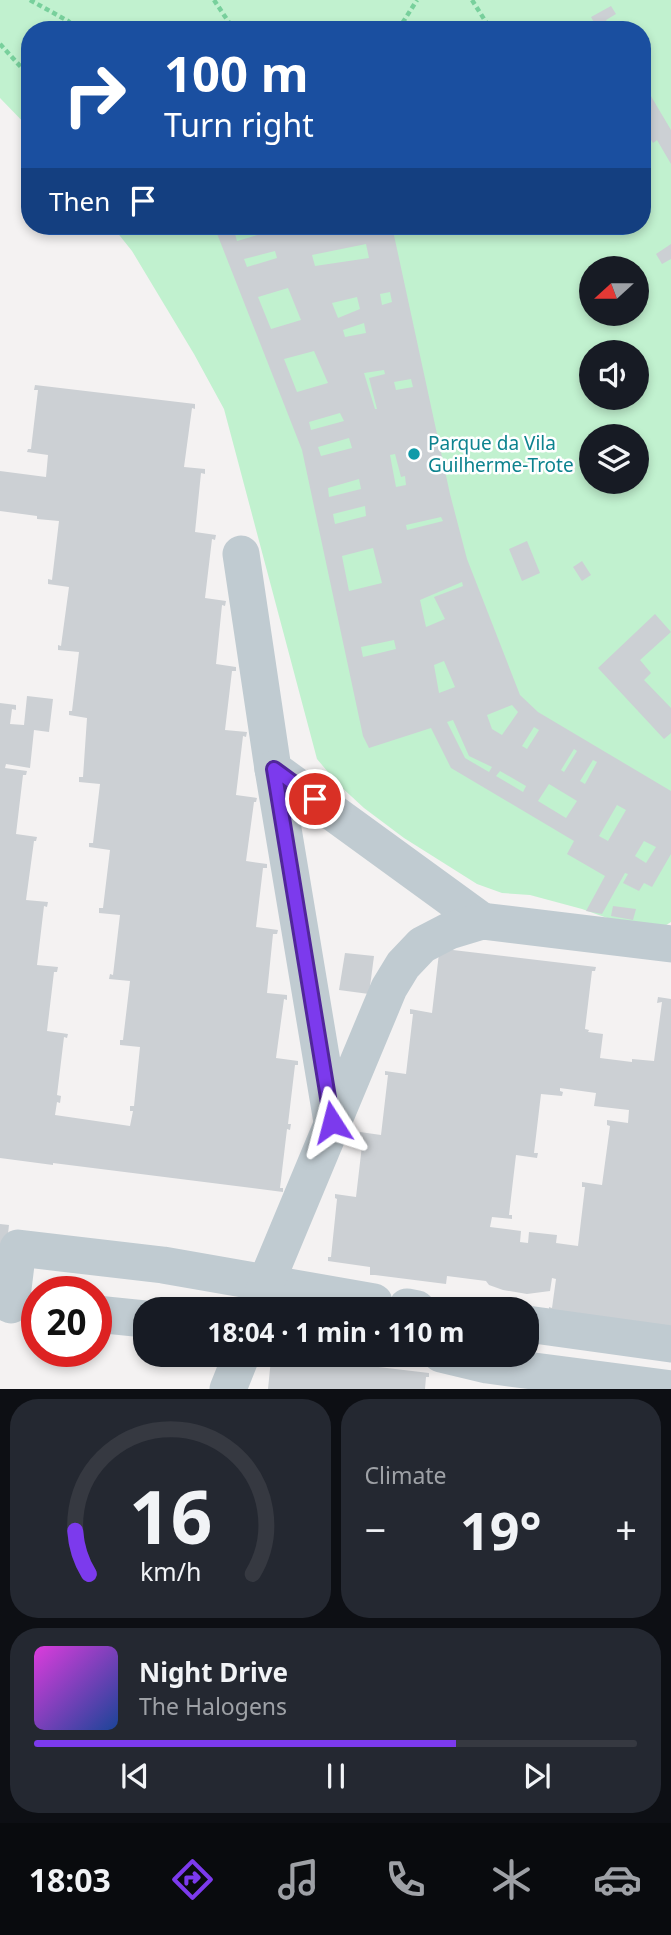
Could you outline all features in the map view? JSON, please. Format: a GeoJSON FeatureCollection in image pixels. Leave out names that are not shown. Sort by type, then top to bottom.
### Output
{"type":"FeatureCollection","features":[{"type":"Feature","properties":{"kind":"lane"},"geometry":{"type":"LineString","coordinates":[[241,554],[332,1122]]}},
{"type":"Feature","properties":{"kind":"lane"},"geometry":{"type":"LineString","coordinates":[[274,769],[482,921]]}},
{"type":"Feature","properties":{"kind":"lane"},"geometry":{"type":"LineString","coordinates":[[16,1307],[9,1247],[163,1265],[262,1296],[389,988],[403,965],[422,945],[450,931],[482,921],[671,944]]}},
{"type":"Feature","properties":{"kind":"lane"},"geometry":{"type":"LineString","coordinates":[[112,1316],[133,1318]]}},
{"type":"Feature","properties":{"kind":"lane"},"geometry":{"type":"LineString","coordinates":[[539,1326],[671,1343]]}},
{"type":"Feature","properties":{"kind":"lane"},"geometry":{"type":"LineString","coordinates":[[228,1389],[237,1367]]}},
{"type":"Feature","properties":{"kind":"lane"},"geometry":{"type":"LineString","coordinates":[[464,1367],[481,1377],[671,1389]]}},
{"type":"Feature","properties":{"kind":"path"},"geometry":{"type":"LineString","coordinates":[[30,0],[68,21]]}},
{"type":"Feature","properties":{"kind":"path"},"geometry":{"type":"LineString","coordinates":[[214,0],[228,21]]}},
{"type":"Feature","properties":{"kind":"path"},"geometry":{"type":"LineString","coordinates":[[404,21],[417,0]]}},
{"type":"Feature","properties":{"kind":"path"},"geometry":{"type":"LineString","coordinates":[[472,0],[485,21]]}},
{"type":"Feature","properties":{"kind":"path"},"geometry":{"type":"LineString","coordinates":[[0,44],[21,67]]}},
{"type":"Feature","properties":{"kind":"green space","name":"Parque da Vila Guilherme-Trote"},"geometry":{"type":"Polygon","coordinates":[[[0,0],[671,0],[671,922],[652,934],[582,909],[530,895],[502,893],[477,884],[404,838],[364,808],[338,784],[317,759],[224,409],[132,251],[119,235],[651,235],[651,21],[21,21],[21,120],[0,98],[0,0]]]}},
{"type":"Feature","properties":{"kind":"building"},"geometry":{"type":"Polygon","coordinates":[[[611,6],[616,14],[607,21],[593,21],[591,17],[611,6]]]}},
{"type":"Feature","properties":{"kind":"building"},"geometry":{"type":"Polygon","coordinates":[[[651,96],[671,130],[671,164],[657,140],[653,143],[651,96]]]}},
{"type":"Feature","properties":{"kind":"building"},"geometry":{"type":"Polygon","coordinates":[[[218,235],[235,235],[237,241],[258,235],[394,235],[450,494],[467,559],[520,695],[538,712],[671,791],[671,854],[652,887],[644,883],[639,891],[623,883],[628,874],[625,873],[602,914],[586,911],[605,876],[567,854],[574,841],[451,768],[431,728],[369,748],[363,736],[302,450],[218,235]],[[366,244],[312,255],[315,266],[369,258],[366,244]],[[275,251],[244,259],[247,267],[277,258],[275,251]],[[288,288],[258,297],[271,329],[301,320],[288,288]],[[390,292],[380,294],[382,305],[392,302],[390,292]],[[357,297],[332,303],[338,318],[360,309],[357,297]],[[364,323],[343,330],[345,337],[366,333],[364,323]],[[314,351],[284,359],[297,392],[328,383],[314,351]],[[384,370],[364,373],[375,409],[369,378],[385,374],[384,370]],[[411,379],[394,382],[396,390],[413,387],[411,379]],[[340,413],[309,422],[311,430],[344,421],[340,413]],[[349,438],[318,447],[321,456],[352,448],[349,438]],[[395,454],[390,455],[396,487],[406,485],[395,454]],[[359,479],[328,488],[329,497],[361,489],[359,479]],[[365,506],[333,514],[335,524],[366,516],[365,506]],[[441,517],[406,525],[407,530],[443,521],[441,517]],[[373,548],[342,556],[349,591],[382,583],[373,548]],[[462,582],[420,600],[426,627],[445,619],[434,597],[463,586],[462,582]],[[394,640],[361,647],[363,657],[396,649],[394,640]],[[444,661],[434,665],[439,693],[455,687],[444,661]],[[512,705],[487,715],[492,729],[502,735],[518,712],[512,705]],[[453,720],[447,722],[465,758],[489,772],[492,767],[469,756],[453,720]],[[534,727],[522,746],[527,749],[539,730],[534,727]],[[574,749],[561,770],[564,772],[577,751],[574,749]],[[593,760],[580,781],[585,784],[597,762],[593,760]],[[500,771],[496,776],[523,792],[526,786],[500,771]],[[549,784],[538,801],[566,818],[577,801],[549,784]],[[617,805],[599,836],[608,841],[626,810],[617,805]],[[644,841],[635,856],[646,863],[656,847],[644,841]]]}},
{"type":"Feature","properties":{"kind":"building"},"geometry":{"type":"Polygon","coordinates":[[[671,244],[671,259],[662,264],[656,254],[671,244]]]}},
{"type":"Feature","properties":{"kind":"building"},"geometry":{"type":"Polygon","coordinates":[[[35,385],[195,404],[195,409],[192,408],[184,467],[205,469],[205,474],[201,473],[195,532],[216,535],[215,540],[212,539],[205,598],[226,601],[225,606],[222,605],[216,664],[236,667],[236,671],[232,671],[225,730],[247,732],[246,737],[243,736],[236,795],[257,798],[254,802],[246,861],[267,864],[267,868],[263,868],[256,927],[278,930],[277,934],[273,934],[267,993],[287,995],[287,1000],[284,999],[276,1058],[298,1061],[298,1065],[295,1065],[288,1124],[291,1124],[290,1130],[287,1129],[280,1188],[283,1188],[283,1192],[0,1158],[0,703],[16,705],[16,710],[12,709],[10,724],[24,725],[27,696],[53,699],[49,732],[34,730],[30,768],[6,764],[5,768],[27,771],[26,775],[23,775],[16,834],[37,837],[34,841],[26,900],[48,902],[47,907],[44,906],[37,965],[58,967],[57,972],[54,972],[47,1031],[68,1034],[67,1038],[64,1037],[57,1095],[61,1096],[55,1115],[130,1126],[133,1111],[130,1111],[130,1106],[134,1106],[140,1047],[120,1045],[120,1040],[123,1040],[130,981],[109,979],[110,974],[113,975],[120,915],[99,913],[99,908],[103,908],[110,850],[89,847],[89,843],[93,843],[100,784],[79,782],[79,777],[83,777],[87,718],[69,715],[69,711],[72,711],[79,652],[58,650],[58,645],[61,646],[69,587],[48,584],[48,579],[52,580],[59,521],[0,511],[0,471],[46,477],[48,455],[27,452],[31,449],[38,390],[34,390],[35,385]]]}},
{"type":"Feature","properties":{"kind":"building"},"geometry":{"type":"Polygon","coordinates":[[[527,541],[540,573],[522,581],[509,549],[527,541]]]}},
{"type":"Feature","properties":{"kind":"building"},"geometry":{"type":"Polygon","coordinates":[[[582,561],[591,575],[582,581],[573,567],[582,561]]]}},
{"type":"Feature","properties":{"kind":"building"},"geometry":{"type":"Polygon","coordinates":[[[655,614],[671,632],[640,660],[651,673],[644,680],[671,708],[671,733],[664,739],[598,668],[655,614]]]}},
{"type":"Feature","properties":{"kind":"building"},"geometry":{"type":"Polygon","coordinates":[[[613,906],[636,909],[633,920],[611,916],[613,906]]]}},
{"type":"Feature","properties":{"kind":"building"},"geometry":{"type":"Polygon","coordinates":[[[436,948],[596,967],[595,971],[592,971],[585,1029],[603,1034],[600,1058],[632,1062],[632,1059],[654,1061],[662,1002],[657,1003],[658,997],[671,999],[671,1326],[549,1312],[549,1307],[552,1308],[556,1279],[552,1278],[550,1291],[527,1294],[503,1290],[489,1285],[486,1281],[447,1276],[446,1284],[370,1275],[370,1267],[328,1261],[328,1257],[331,1257],[337,1199],[335,1194],[356,1197],[363,1137],[360,1132],[381,1135],[388,1075],[385,1075],[385,1071],[406,1074],[413,1014],[410,1014],[410,1009],[432,1013],[439,953],[436,948]],[[560,1088],[562,1096],[541,1094],[534,1153],[538,1153],[537,1158],[516,1155],[509,1215],[512,1215],[512,1219],[492,1217],[490,1227],[521,1231],[520,1242],[528,1243],[529,1232],[557,1235],[556,1243],[578,1246],[585,1187],[582,1187],[582,1182],[602,1185],[610,1126],[607,1125],[607,1120],[628,1123],[629,1110],[594,1106],[596,1093],[560,1088]]]}},
{"type":"Feature","properties":{"kind":"building"},"geometry":{"type":"Polygon","coordinates":[[[345,953],[374,956],[369,994],[339,990],[345,953]]]}},
{"type":"Feature","properties":{"kind":"building"},"geometry":{"type":"Polygon","coordinates":[[[0,1224],[9,1225],[2,1288],[0,1288],[0,1224]]]}},
{"type":"Feature","properties":{"kind":"building"},"geometry":{"type":"Polygon","coordinates":[[[270,1367],[378,1367],[429,1373],[425,1389],[268,1389],[270,1367]]]}},
{"type":"Feature","properties":{"kind":"place","name":"Parque da Vila Guilherme-Trote"},"geometry":{"type":"Point","coordinates":[414,454]}},
{"type":"Feature","properties":{"kind":"route"},"geometry":{"type":"LineString","coordinates":[[315,799],[274,769],[332,1122]]}}]}
